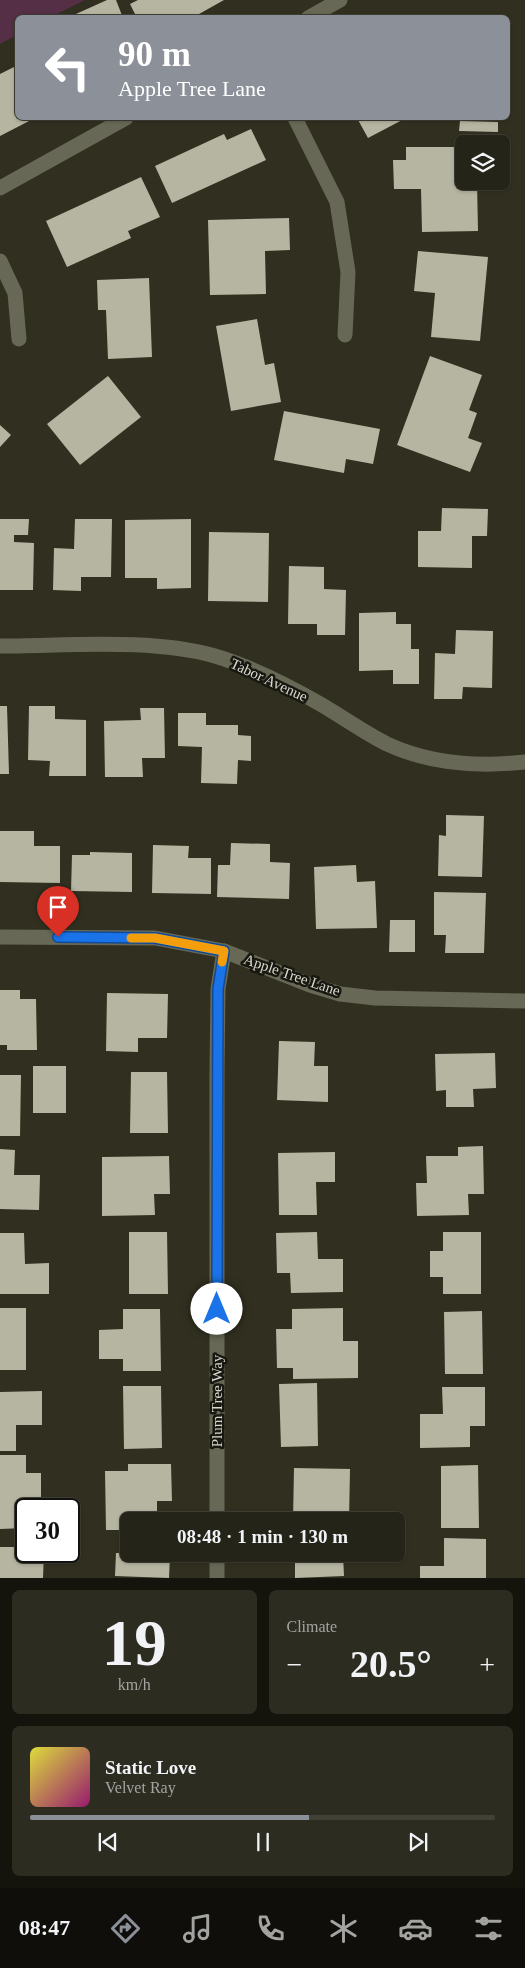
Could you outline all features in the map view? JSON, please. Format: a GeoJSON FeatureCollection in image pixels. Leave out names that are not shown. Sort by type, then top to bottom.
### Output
{"type":"FeatureCollection","features":[{"type":"Feature","properties":{"kind":"street"},"geometry":{"type":"LineString","coordinates":[[313,15],[340,0]]}},
{"type":"Feature","properties":{"kind":"street"},"geometry":{"type":"LineString","coordinates":[[0,188],[122,120]]}},
{"type":"Feature","properties":{"kind":"street"},"geometry":{"type":"LineString","coordinates":[[295,120],[338,202],[348,272],[345,335]]}},
{"type":"Feature","properties":{"kind":"street"},"geometry":{"type":"LineString","coordinates":[[0,261],[16,293],[19,339]]}},
{"type":"Feature","properties":{"kind":"street","name":"Tabor Avenue"},"geometry":{"type":"LineString","coordinates":[[0,646],[160,646],[215,656],[253,671],[320,704],[388,744],[436,760],[466,764],[525,762]]}},
{"type":"Feature","properties":{"kind":"street","name":"Apple Tree Lane"},"geometry":{"type":"LineString","coordinates":[[0,937],[155,938],[224,951],[310,985],[340,994],[375,998],[525,1001]]}},
{"type":"Feature","properties":{"kind":"street","name":"Plum Tree Way"},"geometry":{"type":"LineString","coordinates":[[217,1512],[218,989],[224,951]]}},
{"type":"Feature","properties":{"kind":"street"},"geometry":{"type":"LineString","coordinates":[[217,1562],[217,1578]]}},
{"type":"Feature","properties":{"kind":"shaded area"},"geometry":{"type":"Polygon","coordinates":[[[0,0],[85,0],[55,15],[15,15],[15,36],[0,44],[0,0]]]}},
{"type":"Feature","properties":{"kind":"building"},"geometry":{"type":"Polygon","coordinates":[[[107,0],[116,0],[122,15],[74,15],[107,0]]]}},
{"type":"Feature","properties":{"kind":"building"},"geometry":{"type":"Polygon","coordinates":[[[138,0],[224,0],[197,15],[136,15],[130,4],[138,0]]]}},
{"type":"Feature","properties":{"kind":"building"},"geometry":{"type":"Polygon","coordinates":[[[15,66],[15,120],[31,120],[0,136],[0,74],[15,66]]]}},
{"type":"Feature","properties":{"kind":"building"},"geometry":{"type":"Polygon","coordinates":[[[358,120],[402,120],[368,138],[358,120]]]}},
{"type":"Feature","properties":{"kind":"building"},"geometry":{"type":"Polygon","coordinates":[[[460,121],[498,122],[498,132],[459,131],[460,121]]]}},
{"type":"Feature","properties":{"kind":"building"},"geometry":{"type":"Polygon","coordinates":[[[251,129],[266,160],[172,203],[155,166],[224,134],[227,140],[251,129]]]}},
{"type":"Feature","properties":{"kind":"building"},"geometry":{"type":"Polygon","coordinates":[[[406,147],[455,147],[455,190],[477,190],[478,231],[422,232],[421,189],[394,189],[393,160],[406,160],[406,147]]]}},
{"type":"Feature","properties":{"kind":"building"},"geometry":{"type":"Polygon","coordinates":[[[141,177],[160,217],[128,231],[131,238],[67,267],[46,221],[141,177]]]}},
{"type":"Feature","properties":{"kind":"building"},"geometry":{"type":"Polygon","coordinates":[[[289,218],[290,250],[265,251],[266,294],[210,295],[208,220],[289,218]]]}},
{"type":"Feature","properties":{"kind":"building"},"geometry":{"type":"Polygon","coordinates":[[[418,251],[488,257],[480,341],[431,337],[435,293],[414,291],[418,251]]]}},
{"type":"Feature","properties":{"kind":"building"},"geometry":{"type":"Polygon","coordinates":[[[149,278],[152,357],[108,359],[106,310],[98,310],[97,280],[149,278]]]}},
{"type":"Feature","properties":{"kind":"building"},"geometry":{"type":"Polygon","coordinates":[[[257,319],[265,365],[274,363],[281,402],[231,411],[216,326],[257,319]]]}},
{"type":"Feature","properties":{"kind":"building"},"geometry":{"type":"Polygon","coordinates":[[[430,356],[482,375],[469,410],[477,413],[468,438],[482,443],[470,472],[397,445],[430,356]]]}},
{"type":"Feature","properties":{"kind":"building"},"geometry":{"type":"Polygon","coordinates":[[[108,376],[141,417],[80,465],[47,424],[108,376]]]}},
{"type":"Feature","properties":{"kind":"building"},"geometry":{"type":"Polygon","coordinates":[[[284,411],[380,429],[373,464],[346,459],[344,473],[274,460],[284,411]]]}},
{"type":"Feature","properties":{"kind":"building"},"geometry":{"type":"Polygon","coordinates":[[[0,425],[11,435],[0,447],[0,425]]]}},
{"type":"Feature","properties":{"kind":"building"},"geometry":{"type":"Polygon","coordinates":[[[442,508],[488,509],[487,536],[472,536],[472,568],[418,567],[418,531],[441,531],[442,508]]]}},
{"type":"Feature","properties":{"kind":"building"},"geometry":{"type":"Polygon","coordinates":[[[0,519],[29,519],[28,535],[14,535],[14,542],[34,543],[33,590],[0,590],[0,519]]]}},
{"type":"Feature","properties":{"kind":"building"},"geometry":{"type":"Polygon","coordinates":[[[75,519],[112,519],[111,577],[81,577],[81,591],[53,590],[54,548],[74,549],[75,519]]]}},
{"type":"Feature","properties":{"kind":"building"},"geometry":{"type":"Polygon","coordinates":[[[191,519],[191,588],[157,589],[157,578],[125,578],[125,520],[191,519]]]}},
{"type":"Feature","properties":{"kind":"building"},"geometry":{"type":"Polygon","coordinates":[[[209,532],[269,533],[268,602],[208,601],[209,532]]]}},
{"type":"Feature","properties":{"kind":"building"},"geometry":{"type":"Polygon","coordinates":[[[289,566],[324,567],[324,589],[346,590],[345,635],[317,635],[317,624],[288,624],[289,566]]]}},
{"type":"Feature","properties":{"kind":"building"},"geometry":{"type":"Polygon","coordinates":[[[396,612],[396,624],[411,624],[411,649],[419,649],[419,684],[393,684],[393,670],[359,671],[359,613],[396,612]]]}},
{"type":"Feature","properties":{"kind":"building"},"geometry":{"type":"Polygon","coordinates":[[[456,630],[493,631],[492,688],[463,687],[462,699],[434,699],[435,653],[455,654],[456,630]]]}},
{"type":"Feature","properties":{"kind":"building"},"geometry":{"type":"Polygon","coordinates":[[[0,706],[7,706],[9,774],[0,774],[0,706]]]}},
{"type":"Feature","properties":{"kind":"building"},"geometry":{"type":"Polygon","coordinates":[[[29,706],[55,706],[55,719],[86,720],[86,776],[49,776],[50,761],[28,760],[29,706]]]}},
{"type":"Feature","properties":{"kind":"building"},"geometry":{"type":"Polygon","coordinates":[[[140,708],[164,708],[165,758],[142,758],[143,777],[105,777],[104,721],[141,720],[140,708]]]}},
{"type":"Feature","properties":{"kind":"building"},"geometry":{"type":"Polygon","coordinates":[[[178,713],[206,713],[206,725],[238,725],[238,735],[251,736],[251,761],[238,760],[237,784],[201,783],[202,747],[178,746],[178,713]]]}},
{"type":"Feature","properties":{"kind":"building"},"geometry":{"type":"Polygon","coordinates":[[[446,815],[484,816],[482,877],[438,876],[439,835],[446,836],[446,815]]]}},
{"type":"Feature","properties":{"kind":"building"},"geometry":{"type":"Polygon","coordinates":[[[0,831],[34,831],[34,846],[60,846],[60,883],[0,882],[0,831]]]}},
{"type":"Feature","properties":{"kind":"building"},"geometry":{"type":"Polygon","coordinates":[[[231,843],[270,844],[270,862],[290,863],[289,899],[217,897],[218,865],[230,865],[231,843]]]}},
{"type":"Feature","properties":{"kind":"building"},"geometry":{"type":"Polygon","coordinates":[[[153,845],[189,846],[188,858],[211,858],[211,894],[152,893],[153,845]]]}},
{"type":"Feature","properties":{"kind":"building"},"geometry":{"type":"Polygon","coordinates":[[[90,852],[132,853],[132,892],[71,891],[72,855],[90,855],[90,852]]]}},
{"type":"Feature","properties":{"kind":"building"},"geometry":{"type":"Polygon","coordinates":[[[356,865],[357,882],[375,881],[377,928],[316,929],[314,867],[356,865]]]}},
{"type":"Feature","properties":{"kind":"building"},"geometry":{"type":"Polygon","coordinates":[[[434,892],[486,893],[484,953],[445,953],[446,935],[434,935],[434,892]]]}},
{"type":"Feature","properties":{"kind":"building"},"geometry":{"type":"Polygon","coordinates":[[[390,920],[415,920],[415,952],[389,952],[390,920]]]}},
{"type":"Feature","properties":{"kind":"building"},"geometry":{"type":"Polygon","coordinates":[[[0,990],[20,990],[20,999],[36,999],[37,1050],[7,1050],[7,1045],[0,1045],[0,990]]]}},
{"type":"Feature","properties":{"kind":"building"},"geometry":{"type":"Polygon","coordinates":[[[107,993],[168,994],[167,1038],[138,1038],[138,1052],[106,1051],[107,993]]]}},
{"type":"Feature","properties":{"kind":"building"},"geometry":{"type":"Polygon","coordinates":[[[279,1041],[315,1042],[314,1066],[328,1066],[328,1102],[277,1100],[279,1041]]]}},
{"type":"Feature","properties":{"kind":"building"},"geometry":{"type":"Polygon","coordinates":[[[495,1053],[496,1088],[473,1089],[474,1107],[446,1107],[446,1090],[436,1091],[435,1054],[495,1053]]]}},
{"type":"Feature","properties":{"kind":"building"},"geometry":{"type":"Polygon","coordinates":[[[33,1066],[66,1066],[66,1113],[33,1113],[33,1066]]]}},
{"type":"Feature","properties":{"kind":"building"},"geometry":{"type":"Polygon","coordinates":[[[131,1072],[167,1072],[168,1133],[130,1133],[131,1072]]]}},
{"type":"Feature","properties":{"kind":"building"},"geometry":{"type":"Polygon","coordinates":[[[0,1075],[21,1075],[20,1136],[0,1136],[0,1075]]]}},
{"type":"Feature","properties":{"kind":"building"},"geometry":{"type":"Polygon","coordinates":[[[483,1146],[484,1194],[468,1194],[469,1215],[417,1216],[416,1183],[427,1183],[426,1156],[458,1156],[458,1147],[483,1146]]]}},
{"type":"Feature","properties":{"kind":"building"},"geometry":{"type":"Polygon","coordinates":[[[0,1149],[15,1150],[14,1175],[40,1175],[39,1210],[0,1209],[0,1149]]]}},
{"type":"Feature","properties":{"kind":"building"},"geometry":{"type":"Polygon","coordinates":[[[335,1152],[335,1182],[316,1182],[317,1215],[279,1215],[278,1153],[335,1152]]]}},
{"type":"Feature","properties":{"kind":"building"},"geometry":{"type":"Polygon","coordinates":[[[169,1156],[170,1194],[154,1194],[155,1215],[102,1216],[102,1157],[169,1156]]]}},
{"type":"Feature","properties":{"kind":"building"},"geometry":{"type":"Polygon","coordinates":[[[129,1232],[167,1232],[168,1294],[129,1294],[129,1232]]]}},
{"type":"Feature","properties":{"kind":"building"},"geometry":{"type":"Polygon","coordinates":[[[317,1232],[318,1259],[343,1259],[343,1292],[291,1293],[290,1273],[277,1273],[276,1233],[317,1232]]]}},
{"type":"Feature","properties":{"kind":"building"},"geometry":{"type":"Polygon","coordinates":[[[443,1232],[481,1232],[481,1294],[443,1294],[443,1277],[430,1277],[430,1251],[443,1251],[443,1232]]]}},
{"type":"Feature","properties":{"kind":"building"},"geometry":{"type":"Polygon","coordinates":[[[0,1233],[24,1233],[25,1264],[49,1263],[49,1294],[0,1294],[0,1233]]]}},
{"type":"Feature","properties":{"kind":"building"},"geometry":{"type":"Polygon","coordinates":[[[0,1308],[26,1308],[26,1370],[0,1370],[0,1308]]]}},
{"type":"Feature","properties":{"kind":"building"},"geometry":{"type":"Polygon","coordinates":[[[343,1308],[343,1341],[358,1341],[358,1378],[293,1379],[293,1368],[277,1368],[276,1329],[292,1329],[292,1309],[343,1308]]]}},
{"type":"Feature","properties":{"kind":"building"},"geometry":{"type":"Polygon","coordinates":[[[123,1309],[160,1309],[161,1371],[123,1371],[123,1359],[99,1359],[99,1330],[123,1329],[123,1309]]]}},
{"type":"Feature","properties":{"kind":"building"},"geometry":{"type":"Polygon","coordinates":[[[482,1311],[483,1374],[445,1374],[444,1312],[482,1311]]]}},
{"type":"Feature","properties":{"kind":"building"},"geometry":{"type":"Polygon","coordinates":[[[317,1383],[318,1446],[281,1447],[279,1384],[317,1383]]]}},
{"type":"Feature","properties":{"kind":"building"},"geometry":{"type":"Polygon","coordinates":[[[123,1386],[161,1386],[162,1448],[124,1449],[123,1386]]]}},
{"type":"Feature","properties":{"kind":"building"},"geometry":{"type":"Polygon","coordinates":[[[442,1387],[485,1387],[485,1426],[470,1426],[470,1447],[420,1448],[420,1414],[443,1414],[442,1387]]]}},
{"type":"Feature","properties":{"kind":"building"},"geometry":{"type":"Polygon","coordinates":[[[42,1391],[42,1425],[16,1425],[16,1451],[0,1451],[0,1392],[42,1391]]]}},
{"type":"Feature","properties":{"kind":"building"},"geometry":{"type":"Polygon","coordinates":[[[0,1455],[26,1455],[26,1473],[41,1473],[41,1498],[15,1498],[15,1528],[0,1529],[0,1455]]]}},
{"type":"Feature","properties":{"kind":"building"},"geometry":{"type":"Polygon","coordinates":[[[128,1464],[171,1464],[172,1501],[157,1501],[157,1512],[120,1512],[120,1530],[106,1530],[105,1471],[128,1471],[128,1464]]]}},
{"type":"Feature","properties":{"kind":"building"},"geometry":{"type":"Polygon","coordinates":[[[478,1465],[479,1528],[441,1528],[441,1466],[478,1465]]]}},
{"type":"Feature","properties":{"kind":"building"},"geometry":{"type":"Polygon","coordinates":[[[294,1468],[350,1469],[349,1512],[293,1512],[294,1468]]]}},
{"type":"Feature","properties":{"kind":"building"},"geometry":{"type":"Polygon","coordinates":[[[444,1538],[486,1539],[486,1578],[420,1578],[420,1566],[444,1566],[444,1538]]]}},
{"type":"Feature","properties":{"kind":"building"},"geometry":{"type":"Polygon","coordinates":[[[0,1547],[15,1547],[15,1563],[44,1563],[43,1578],[0,1578],[0,1547]]]}},
{"type":"Feature","properties":{"kind":"building"},"geometry":{"type":"Polygon","coordinates":[[[116,1553],[120,1553],[120,1562],[170,1562],[169,1578],[115,1576],[116,1553]]]}},
{"type":"Feature","properties":{"kind":"building"},"geometry":{"type":"Polygon","coordinates":[[[295,1562],[343,1562],[344,1576],[295,1578],[295,1562]]]}},
{"type":"Feature","properties":{"kind":"slow traffic"},"geometry":{"type":"LineString","coordinates":[[131,938],[155,938],[224,951],[222,962]]}},
{"type":"Feature","properties":{"kind":"route"},"geometry":{"type":"LineString","coordinates":[[58,937],[155,938],[224,951],[218,989],[217,1309]]}}]}
